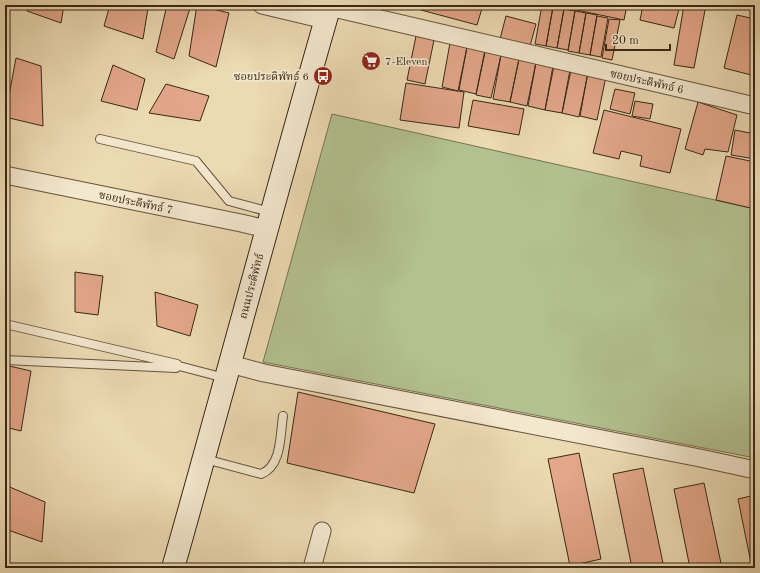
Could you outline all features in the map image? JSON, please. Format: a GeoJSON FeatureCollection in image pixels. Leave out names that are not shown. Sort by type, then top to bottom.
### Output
{"type":"FeatureCollection","features":[{"type":"Feature","properties":{"kind":"main road","name":"ถนนประดิพัทธ์"},"geometry":{"type":"LineString","coordinates":[[173,568],[268,221],[328,10]]}},
{"type":"Feature","properties":{"kind":"street","name":"ซอยประดิพัทธ์ 6"},"geometry":{"type":"LineString","coordinates":[[262,5],[328,10],[755,106]]}},
{"type":"Feature","properties":{"kind":"street","name":"ซอยประดิพัทธ์ 7"},"geometry":{"type":"LineString","coordinates":[[5,175],[241,223],[268,221]]}},
{"type":"Feature","properties":{"kind":"street"},"geometry":{"type":"LineString","coordinates":[[228,371],[264,373],[755,470]]}},
{"type":"Feature","properties":{"kind":"street"},"geometry":{"type":"LineString","coordinates":[[312,568],[322,531]]}},
{"type":"Feature","properties":{"kind":"lane"},"geometry":{"type":"LineString","coordinates":[[100,138],[196,160],[229,201],[268,221]]}},
{"type":"Feature","properties":{"kind":"lane"},"geometry":{"type":"LineString","coordinates":[[5,324],[177,364],[179,366],[228,371]]}},
{"type":"Feature","properties":{"kind":"lane"},"geometry":{"type":"LineString","coordinates":[[5,360],[176,368],[179,366]]}},
{"type":"Feature","properties":{"kind":"lane"},"geometry":{"type":"LineString","coordinates":[[204,459],[261,474],[268,472],[278,456],[283,416]]}},
{"type":"Feature","properties":{"kind":"green space"},"geometry":{"type":"Polygon","coordinates":[[[332,114],[755,209],[755,458],[263,362],[332,114]]]}},
{"type":"Feature","properties":{"kind":"building"},"geometry":{"type":"Polygon","coordinates":[[[28,5],[64,5],[61,23],[27,11],[28,5]]]}},
{"type":"Feature","properties":{"kind":"building"},"geometry":{"type":"Polygon","coordinates":[[[110,5],[142,5],[148,8],[143,39],[104,26],[110,5]]]}},
{"type":"Feature","properties":{"kind":"building"},"geometry":{"type":"Polygon","coordinates":[[[167,5],[191,5],[174,59],[156,52],[167,5]]]}},
{"type":"Feature","properties":{"kind":"building"},"geometry":{"type":"Polygon","coordinates":[[[197,5],[229,13],[216,67],[189,56],[197,5]]]}},
{"type":"Feature","properties":{"kind":"building"},"geometry":{"type":"Polygon","coordinates":[[[423,5],[483,5],[477,25],[421,10],[423,5]]]}},
{"type":"Feature","properties":{"kind":"building"},"geometry":{"type":"Polygon","coordinates":[[[512,5],[531,5],[529,10],[512,5]]]}},
{"type":"Feature","properties":{"kind":"building"},"geometry":{"type":"Polygon","coordinates":[[[542,5],[553,7],[546,46],[535,44],[542,5]]]}},
{"type":"Feature","properties":{"kind":"building"},"geometry":{"type":"Polygon","coordinates":[[[553,5],[627,5],[624,20],[553,5]]]}},
{"type":"Feature","properties":{"kind":"building"},"geometry":{"type":"Polygon","coordinates":[[[643,5],[680,5],[674,28],[640,20],[643,5]]]}},
{"type":"Feature","properties":{"kind":"building"},"geometry":{"type":"Polygon","coordinates":[[[684,5],[706,5],[694,68],[674,65],[684,5]]]}},
{"type":"Feature","properties":{"kind":"building"},"geometry":{"type":"Polygon","coordinates":[[[553,7],[564,9],[557,48],[546,46],[553,7]]]}},
{"type":"Feature","properties":{"kind":"building"},"geometry":{"type":"Polygon","coordinates":[[[564,9],[575,11],[568,50],[557,48],[564,9]]]}},
{"type":"Feature","properties":{"kind":"building"},"geometry":{"type":"Polygon","coordinates":[[[575,11],[586,13],[579,53],[568,51],[575,11]]]}},
{"type":"Feature","properties":{"kind":"building"},"geometry":{"type":"Polygon","coordinates":[[[586,13],[597,15],[590,55],[579,53],[586,13]]]}},
{"type":"Feature","properties":{"kind":"building"},"geometry":{"type":"Polygon","coordinates":[[[737,15],[755,19],[755,76],[724,68],[737,15]]]}},
{"type":"Feature","properties":{"kind":"building"},"geometry":{"type":"Polygon","coordinates":[[[506,16],[536,24],[530,46],[500,39],[506,16]]]}},
{"type":"Feature","properties":{"kind":"building"},"geometry":{"type":"Polygon","coordinates":[[[597,16],[608,18],[601,57],[590,55],[597,16]]]}},
{"type":"Feature","properties":{"kind":"building"},"geometry":{"type":"Polygon","coordinates":[[[609,19],[620,20],[612,60],[602,58],[609,19]]]}},
{"type":"Feature","properties":{"kind":"building"},"geometry":{"type":"Polygon","coordinates":[[[416,36],[434,40],[425,84],[407,80],[416,36]]]}},
{"type":"Feature","properties":{"kind":"building"},"geometry":{"type":"Polygon","coordinates":[[[450,43],[467,47],[458,91],[442,87],[450,43]]]}},
{"type":"Feature","properties":{"kind":"building"},"geometry":{"type":"Polygon","coordinates":[[[467,47],[485,50],[476,94],[459,90],[467,47]]]}},
{"type":"Feature","properties":{"kind":"building"},"geometry":{"type":"Polygon","coordinates":[[[485,52],[501,55],[491,98],[476,95],[485,52]]]}},
{"type":"Feature","properties":{"kind":"building"},"geometry":{"type":"Polygon","coordinates":[[[501,55],[519,59],[510,102],[493,99],[501,55]]]}},
{"type":"Feature","properties":{"kind":"building"},"geometry":{"type":"Polygon","coordinates":[[[16,58],[41,66],[43,126],[5,117],[16,58]]]}},
{"type":"Feature","properties":{"kind":"building"},"geometry":{"type":"Polygon","coordinates":[[[519,59],[536,62],[527,106],[510,102],[519,59]]]}},
{"type":"Feature","properties":{"kind":"building"},"geometry":{"type":"Polygon","coordinates":[[[536,63],[553,66],[545,110],[528,106],[536,63]]]}},
{"type":"Feature","properties":{"kind":"building"},"geometry":{"type":"Polygon","coordinates":[[[113,65],[145,79],[137,110],[101,101],[113,65]]]}},
{"type":"Feature","properties":{"kind":"building"},"geometry":{"type":"Polygon","coordinates":[[[554,66],[570,70],[562,113],[545,110],[554,66]]]}},
{"type":"Feature","properties":{"kind":"building"},"geometry":{"type":"Polygon","coordinates":[[[571,70],[588,73],[579,117],[562,113],[571,70]]]}},
{"type":"Feature","properties":{"kind":"building"},"geometry":{"type":"Polygon","coordinates":[[[588,72],[606,76],[597,120],[580,116],[588,72]]]}},
{"type":"Feature","properties":{"kind":"building"},"geometry":{"type":"Polygon","coordinates":[[[406,83],[464,92],[459,128],[400,120],[406,83]]]}},
{"type":"Feature","properties":{"kind":"building"},"geometry":{"type":"Polygon","coordinates":[[[166,84],[209,96],[200,121],[149,113],[166,84]]]}},
{"type":"Feature","properties":{"kind":"building"},"geometry":{"type":"Polygon","coordinates":[[[615,89],[635,93],[630,114],[610,109],[615,89]]]}},
{"type":"Feature","properties":{"kind":"building"},"geometry":{"type":"Polygon","coordinates":[[[473,100],[524,109],[519,135],[468,126],[473,100]]]}},
{"type":"Feature","properties":{"kind":"building"},"geometry":{"type":"Polygon","coordinates":[[[635,101],[653,104],[650,119],[632,116],[635,101]]]}},
{"type":"Feature","properties":{"kind":"building"},"geometry":{"type":"Polygon","coordinates":[[[698,102],[737,115],[728,152],[705,149],[703,155],[685,149],[698,102]]]}},
{"type":"Feature","properties":{"kind":"building"},"geometry":{"type":"Polygon","coordinates":[[[604,110],[681,129],[670,173],[640,166],[642,156],[621,151],[619,159],[593,153],[604,110]]]}},
{"type":"Feature","properties":{"kind":"building"},"geometry":{"type":"Polygon","coordinates":[[[735,130],[755,134],[755,159],[731,155],[735,130]]]}},
{"type":"Feature","properties":{"kind":"building"},"geometry":{"type":"Polygon","coordinates":[[[726,156],[755,162],[755,209],[716,200],[726,156]]]}},
{"type":"Feature","properties":{"kind":"building"},"geometry":{"type":"Polygon","coordinates":[[[75,272],[103,276],[98,315],[75,312],[75,272]]]}},
{"type":"Feature","properties":{"kind":"building"},"geometry":{"type":"Polygon","coordinates":[[[155,292],[198,305],[190,336],[157,326],[155,292]]]}},
{"type":"Feature","properties":{"kind":"building"},"geometry":{"type":"Polygon","coordinates":[[[5,365],[31,371],[21,431],[5,427],[5,365]]]}},
{"type":"Feature","properties":{"kind":"building"},"geometry":{"type":"Polygon","coordinates":[[[298,392],[435,424],[414,493],[287,463],[298,392]]]}},
{"type":"Feature","properties":{"kind":"building"},"geometry":{"type":"Polygon","coordinates":[[[579,453],[601,559],[570,566],[548,459],[579,453]]]}},
{"type":"Feature","properties":{"kind":"building"},"geometry":{"type":"Polygon","coordinates":[[[643,468],[664,568],[632,568],[613,474],[643,468]]]}},
{"type":"Feature","properties":{"kind":"building"},"geometry":{"type":"Polygon","coordinates":[[[704,483],[722,568],[690,568],[674,489],[704,483]]]}},
{"type":"Feature","properties":{"kind":"building"},"geometry":{"type":"Polygon","coordinates":[[[5,485],[45,502],[42,542],[5,529],[5,485]]]}},
{"type":"Feature","properties":{"kind":"building"},"geometry":{"type":"Polygon","coordinates":[[[755,495],[755,568],[752,568],[738,499],[755,495]]]}},
{"type":"Feature","properties":{"kind":"place","name":"7-Eleven"},"geometry":{"type":"Point","coordinates":[371,61]}},
{"type":"Feature","properties":{"kind":"place","name":"ซอยประดิพัทธ์ 6"},"geometry":{"type":"Point","coordinates":[323,76]}}]}
